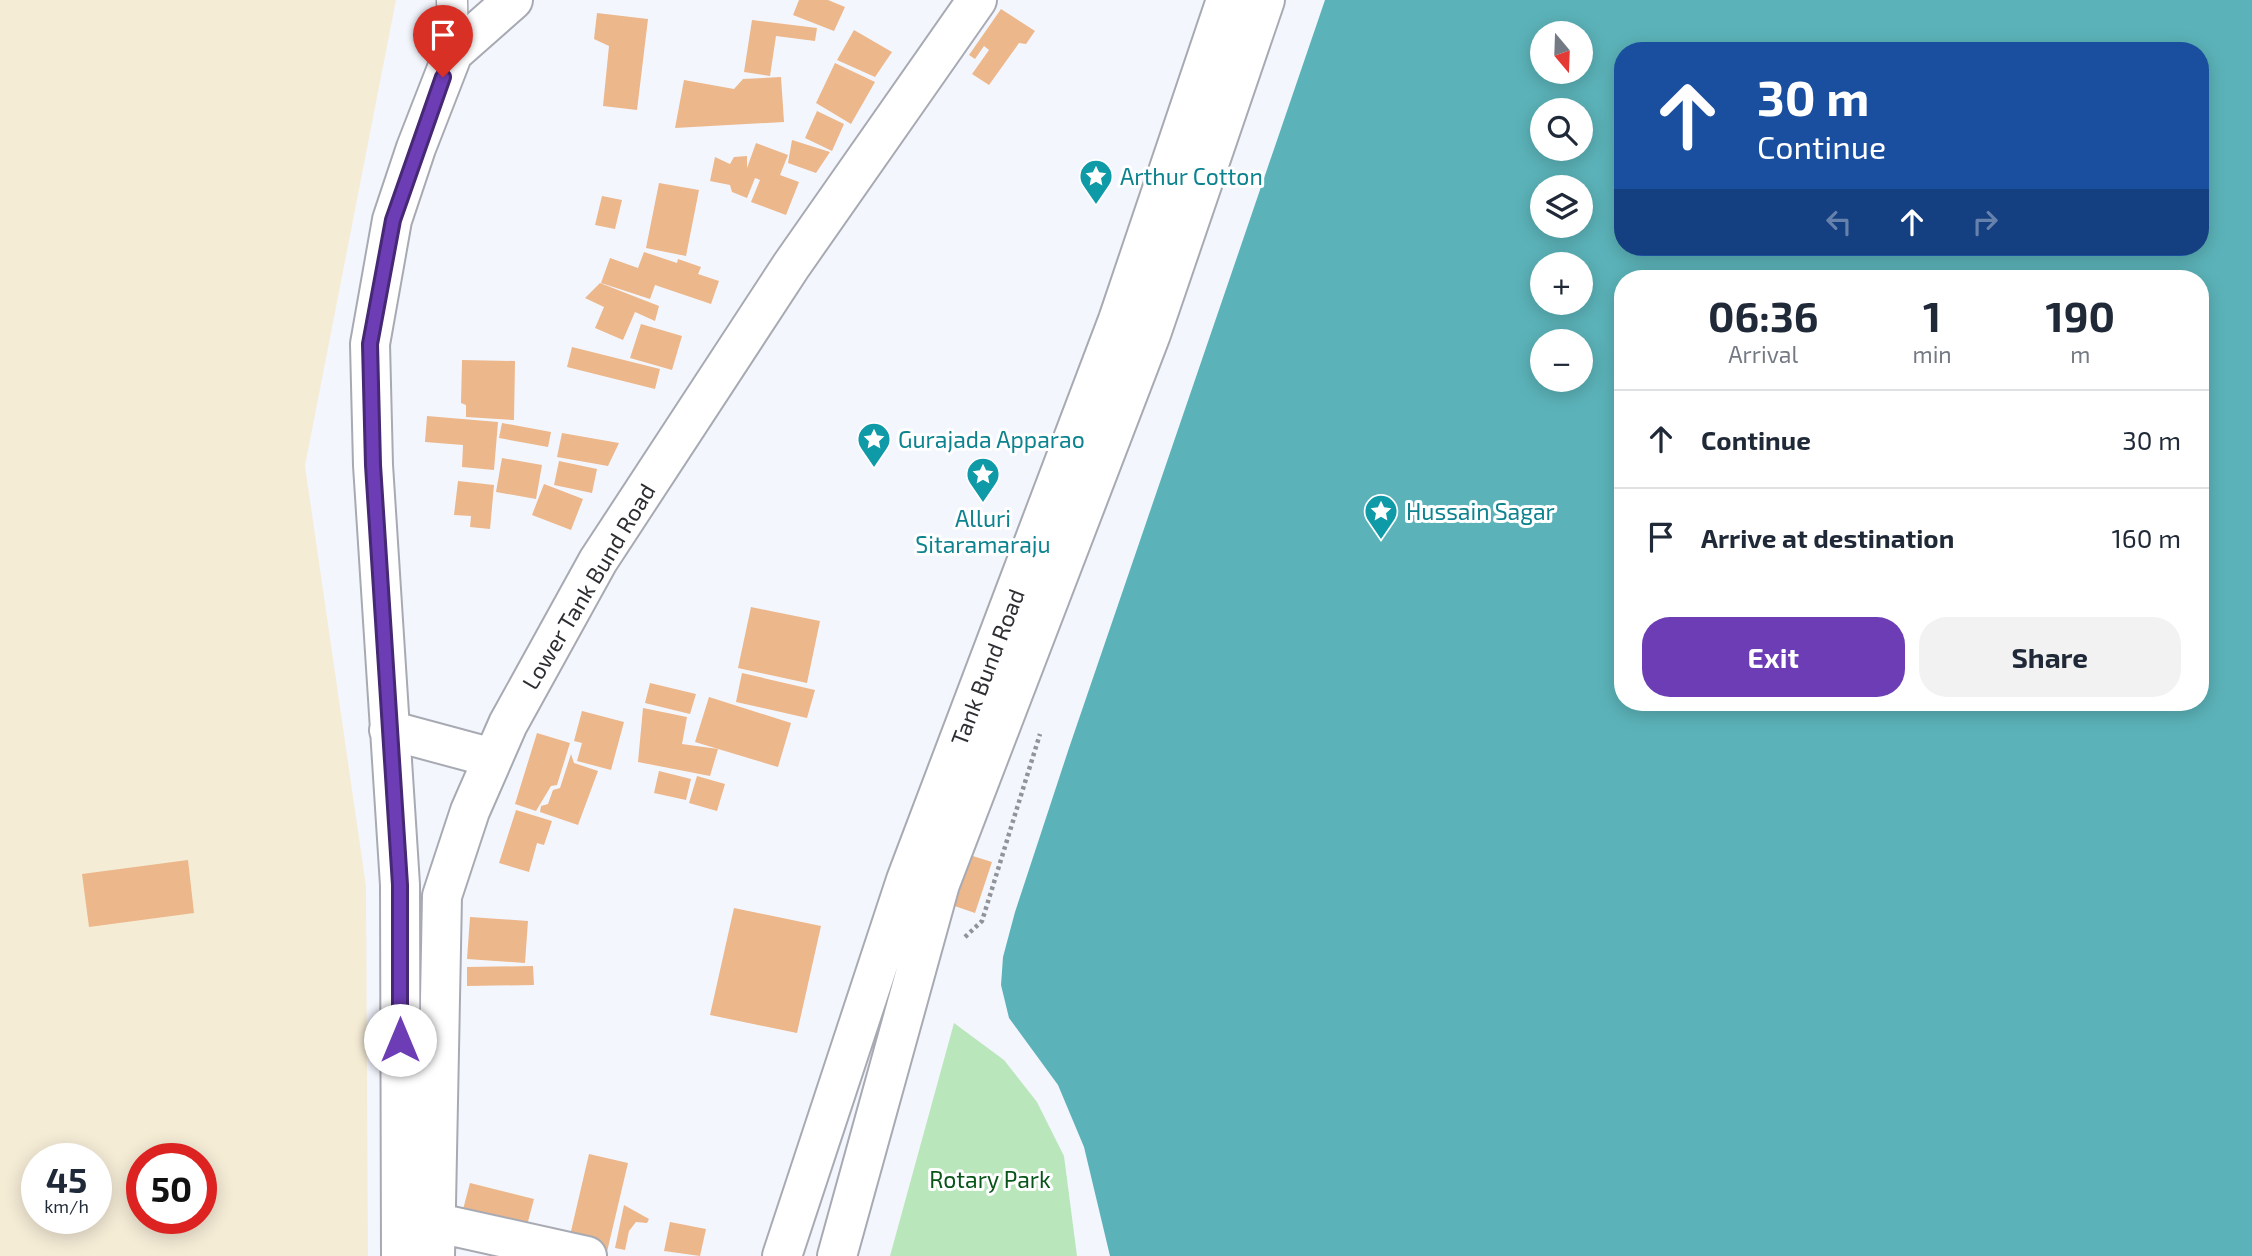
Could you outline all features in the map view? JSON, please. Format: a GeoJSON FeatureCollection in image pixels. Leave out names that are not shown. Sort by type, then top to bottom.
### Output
{"type":"FeatureCollection","features":[{"type":"Feature","properties":{"kind":"main road"},"geometry":{"type":"LineString","coordinates":[[401,1256],[400,885],[373,465],[370,344],[393,220],[416,148],[453,53],[513,0]]}},
{"type":"Feature","properties":{"kind":"main road","name":"Lower Tank Bund Road"},"geometry":{"type":"LineString","coordinates":[[436,1239],[442,897],[470,811],[493,758],[508,724],[598,561],[790,267],[977,0]]}},
{"type":"Feature","properties":{"kind":"main road","name":"Tank Bund Road"},"geometry":{"type":"LineString","coordinates":[[782,1256],[906,880],[1118,320],[1226,0]]}},
{"type":"Feature","properties":{"kind":"main road"},"geometry":{"type":"LineString","coordinates":[[837,1256],[940,884],[1151,334],[1265,0]]}},
{"type":"Feature","properties":{"kind":"main road"},"geometry":{"type":"LineString","coordinates":[[390,730],[493,758]]}},
{"type":"Feature","properties":{"kind":"main road"},"geometry":{"type":"LineString","coordinates":[[436,1239],[587,1256]]}},
{"type":"Feature","properties":{"kind":"street"},"geometry":{"type":"LineString","coordinates":[[452,0],[453,53]]}},
{"type":"Feature","properties":{"kind":"shaded area"},"geometry":{"type":"Polygon","coordinates":[[[0,0],[396,0],[305,466],[366,886],[368,1256],[0,1256],[0,0]]]}},
{"type":"Feature","properties":{"kind":"green space","name":"Rotary Park"},"geometry":{"type":"Polygon","coordinates":[[[954,1023],[1004,1060],[1037,1102],[1064,1156],[1077,1256],[890,1256],[954,1023]]]}},
{"type":"Feature","properties":{"kind":"water","name":"Hussain Sagar"},"geometry":{"type":"Polygon","coordinates":[[[1325,0],[2252,0],[2252,1256],[1110,1256],[1084,1147],[1058,1085],[1009,1018],[1001,985],[1003,957],[1015,912],[1069,748],[1325,0]]]}},
{"type":"Feature","properties":{"kind":"building"},"geometry":{"type":"Polygon","coordinates":[[[799,0],[828,0],[845,7],[834,31],[793,15],[799,0]]]}},
{"type":"Feature","properties":{"kind":"building"},"geometry":{"type":"Polygon","coordinates":[[[1001,9],[1035,31],[1026,44],[1019,43],[989,85],[972,74],[989,50],[984,46],[975,59],[969,55],[1001,9]]]}},
{"type":"Feature","properties":{"kind":"building"},"geometry":{"type":"Polygon","coordinates":[[[597,13],[648,19],[637,110],[603,106],[609,46],[594,39],[597,13]]]}},
{"type":"Feature","properties":{"kind":"building"},"geometry":{"type":"Polygon","coordinates":[[[752,20],[817,28],[815,41],[776,36],[770,76],[744,72],[752,20]]]}},
{"type":"Feature","properties":{"kind":"building"},"geometry":{"type":"Polygon","coordinates":[[[854,30],[892,52],[875,77],[837,60],[854,30]]]}},
{"type":"Feature","properties":{"kind":"building"},"geometry":{"type":"Polygon","coordinates":[[[835,63],[875,82],[851,124],[816,103],[835,63]]]}},
{"type":"Feature","properties":{"kind":"building"},"geometry":{"type":"Polygon","coordinates":[[[781,77],[784,122],[675,128],[684,80],[734,89],[743,79],[781,77]]]}},
{"type":"Feature","properties":{"kind":"building"},"geometry":{"type":"Polygon","coordinates":[[[817,111],[844,124],[832,151],[805,138],[817,111]]]}},
{"type":"Feature","properties":{"kind":"building"},"geometry":{"type":"Polygon","coordinates":[[[792,140],[830,152],[816,173],[788,163],[792,140]]]}},
{"type":"Feature","properties":{"kind":"building"},"geometry":{"type":"Polygon","coordinates":[[[756,143],[788,155],[780,175],[799,182],[786,215],[751,202],[760,180],[755,178],[747,198],[732,192],[730,185],[710,181],[715,157],[730,164],[734,157],[747,156],[747,168],[756,143]]]}},
{"type":"Feature","properties":{"kind":"building"},"geometry":{"type":"Polygon","coordinates":[[[659,183],[699,190],[686,256],[646,248],[659,183]]]}},
{"type":"Feature","properties":{"kind":"building"},"geometry":{"type":"Polygon","coordinates":[[[602,196],[622,200],[615,229],[595,225],[602,196]]]}},
{"type":"Feature","properties":{"kind":"building"},"geometry":{"type":"Polygon","coordinates":[[[644,252],[677,263],[678,259],[701,267],[698,274],[719,281],[711,304],[655,285],[650,299],[601,283],[610,258],[638,268],[644,252]]]}},
{"type":"Feature","properties":{"kind":"building"},"geometry":{"type":"Polygon","coordinates":[[[600,283],[659,306],[655,321],[635,312],[623,340],[595,328],[604,307],[585,298],[600,283]]]}},
{"type":"Feature","properties":{"kind":"building"},"geometry":{"type":"Polygon","coordinates":[[[641,324],[682,336],[672,370],[630,358],[641,324]]]}},
{"type":"Feature","properties":{"kind":"building"},"geometry":{"type":"Polygon","coordinates":[[[572,347],[660,369],[655,389],[567,367],[572,347]]]}},
{"type":"Feature","properties":{"kind":"building"},"geometry":{"type":"Polygon","coordinates":[[[462,360],[515,361],[514,420],[466,417],[466,405],[461,403],[462,360]]]}},
{"type":"Feature","properties":{"kind":"building"},"geometry":{"type":"Polygon","coordinates":[[[427,416],[498,422],[494,470],[462,467],[463,445],[425,442],[427,416]]]}},
{"type":"Feature","properties":{"kind":"building"},"geometry":{"type":"Polygon","coordinates":[[[502,423],[551,432],[548,447],[499,438],[502,423]]]}},
{"type":"Feature","properties":{"kind":"building"},"geometry":{"type":"Polygon","coordinates":[[[562,433],[619,443],[608,466],[557,457],[562,433]]]}},
{"type":"Feature","properties":{"kind":"building"},"geometry":{"type":"Polygon","coordinates":[[[502,458],[542,465],[536,499],[496,492],[502,458]]]}},
{"type":"Feature","properties":{"kind":"building"},"geometry":{"type":"Polygon","coordinates":[[[559,461],[597,469],[592,493],[554,485],[559,461]]]}},
{"type":"Feature","properties":{"kind":"building"},"geometry":{"type":"Polygon","coordinates":[[[458,481],[494,485],[490,529],[470,527],[471,516],[454,515],[458,481]]]}},
{"type":"Feature","properties":{"kind":"building"},"geometry":{"type":"Polygon","coordinates":[[[544,484],[583,499],[571,530],[532,515],[544,484]]]}},
{"type":"Feature","properties":{"kind":"building"},"geometry":{"type":"Polygon","coordinates":[[[751,607],[820,621],[807,683],[738,668],[751,607]]]}},
{"type":"Feature","properties":{"kind":"building"},"geometry":{"type":"Polygon","coordinates":[[[742,673],[815,690],[807,718],[736,702],[742,673]]]}},
{"type":"Feature","properties":{"kind":"building"},"geometry":{"type":"Polygon","coordinates":[[[650,683],[696,694],[690,714],[645,703],[650,683]]]}},
{"type":"Feature","properties":{"kind":"building"},"geometry":{"type":"Polygon","coordinates":[[[709,697],[791,723],[778,767],[695,742],[709,697]]]}},
{"type":"Feature","properties":{"kind":"building"},"geometry":{"type":"Polygon","coordinates":[[[643,708],[687,717],[682,744],[718,749],[710,776],[638,762],[643,708]]]}},
{"type":"Feature","properties":{"kind":"building"},"geometry":{"type":"Polygon","coordinates":[[[582,711],[624,722],[611,770],[577,761],[582,743],[574,741],[582,711]]]}},
{"type":"Feature","properties":{"kind":"building"},"geometry":{"type":"Polygon","coordinates":[[[537,733],[570,743],[557,785],[551,786],[536,811],[515,804],[537,733]]]}},
{"type":"Feature","properties":{"kind":"building"},"geometry":{"type":"Polygon","coordinates":[[[571,754],[574,763],[598,771],[578,825],[540,812],[541,806],[548,804],[553,790],[560,788],[571,754]]]}},
{"type":"Feature","properties":{"kind":"building"},"geometry":{"type":"Polygon","coordinates":[[[659,771],[691,779],[686,800],[654,793],[659,771]]]}},
{"type":"Feature","properties":{"kind":"building"},"geometry":{"type":"Polygon","coordinates":[[[697,776],[725,784],[717,811],[689,803],[697,776]]]}},
{"type":"Feature","properties":{"kind":"building"},"geometry":{"type":"Polygon","coordinates":[[[516,810],[552,821],[544,845],[537,843],[529,872],[499,863],[516,810]]]}},
{"type":"Feature","properties":{"kind":"building"},"geometry":{"type":"Polygon","coordinates":[[[957,851],[992,862],[975,913],[940,901],[957,851]]]}},
{"type":"Feature","properties":{"kind":"building"},"geometry":{"type":"Polygon","coordinates":[[[188,860],[194,913],[89,927],[82,874],[188,860]]]}},
{"type":"Feature","properties":{"kind":"building"},"geometry":{"type":"Polygon","coordinates":[[[734,908],[821,926],[797,1033],[710,1015],[734,908]]]}},
{"type":"Feature","properties":{"kind":"building"},"geometry":{"type":"Polygon","coordinates":[[[470,917],[528,921],[525,963],[467,959],[470,917]]]}},
{"type":"Feature","properties":{"kind":"building"},"geometry":{"type":"Polygon","coordinates":[[[533,966],[534,985],[467,986],[467,967],[533,966]]]}},
{"type":"Feature","properties":{"kind":"building"},"geometry":{"type":"Polygon","coordinates":[[[589,1154],[628,1163],[607,1252],[568,1244],[589,1154]]]}},
{"type":"Feature","properties":{"kind":"building"},"geometry":{"type":"Polygon","coordinates":[[[470,1183],[534,1199],[525,1233],[461,1217],[470,1183]]]}},
{"type":"Feature","properties":{"kind":"building"},"geometry":{"type":"Polygon","coordinates":[[[624,1205],[649,1219],[647,1223],[636,1222],[629,1231],[625,1250],[615,1248],[624,1205]]]}},
{"type":"Feature","properties":{"kind":"building"},"geometry":{"type":"Polygon","coordinates":[[[670,1222],[706,1229],[700,1256],[664,1251],[670,1222]]]}},
{"type":"Feature","properties":{"kind":"place","name":"Arthur Cotton"},"geometry":{"type":"Point","coordinates":[1096,206]}},
{"type":"Feature","properties":{"kind":"place","name":"Gurajada Apparao"},"geometry":{"type":"Point","coordinates":[874,469]}},
{"type":"Feature","properties":{"kind":"place","name":"Alluri Sitaramaraju"},"geometry":{"type":"Point","coordinates":[983,504]}},
{"type":"Feature","properties":{"kind":"place","name":"Hussain Sagar"},"geometry":{"type":"Point","coordinates":[1381,541]}},
{"type":"Feature","properties":{"kind":"route"},"geometry":{"type":"LineString","coordinates":[[400,1040],[400,885],[373,465],[370,344],[393,220],[443,77]]}}]}
